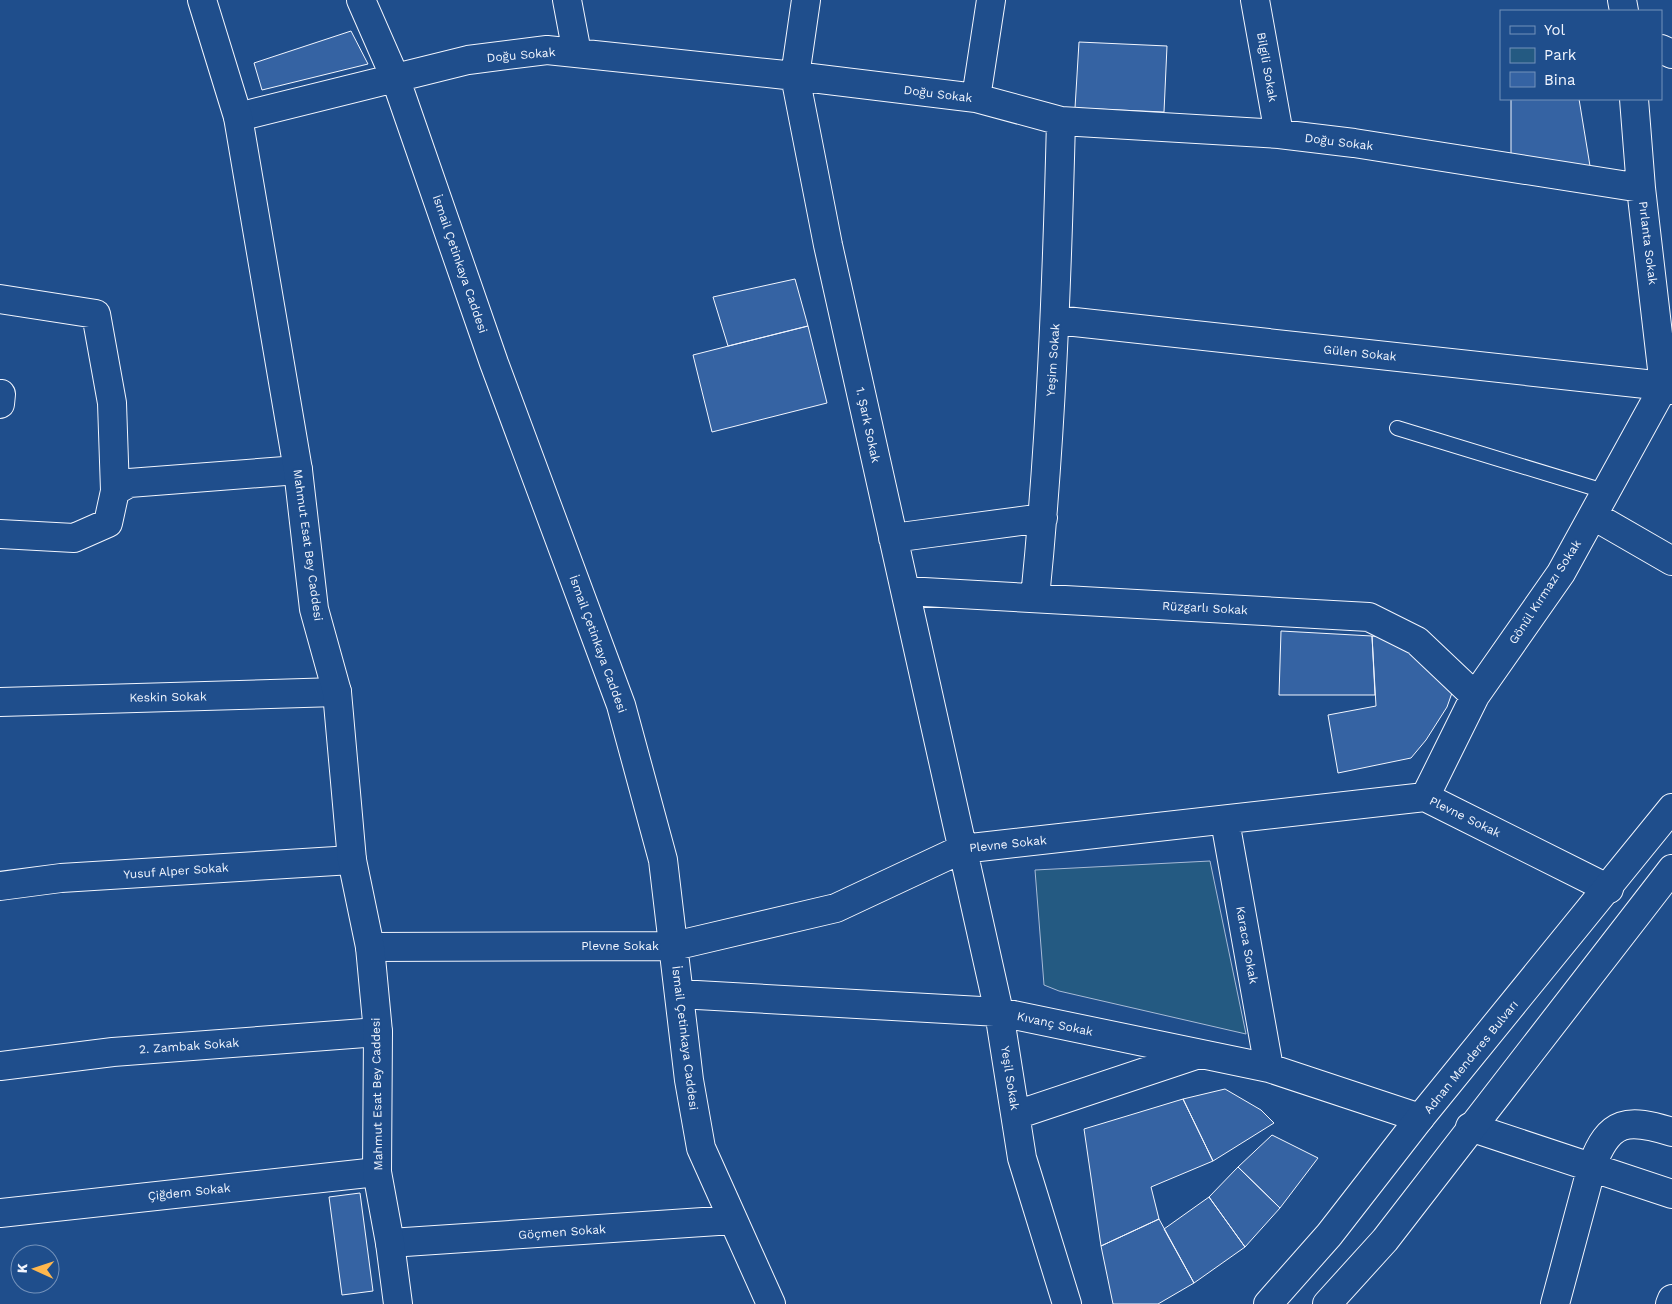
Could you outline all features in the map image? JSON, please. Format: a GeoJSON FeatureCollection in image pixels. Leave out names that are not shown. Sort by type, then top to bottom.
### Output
{"type":"FeatureCollection","features":[{"type":"Feature","properties":{"kind":"street","name":"Mahmut Esat Bey Caddesi"},"geometry":{"type":"LineString","coordinates":[[202,0],[238,118],[298,470],[314,610],[336,692],[352,860],[370,947],[378,1032],[378,1172],[398,1304]]}},
{"type":"Feature","properties":{"kind":"street","name":"İsmail Çetinkaya Caddesi"},"geometry":{"type":"LineString","coordinates":[[361,0],[396,80],[494,363],[621,705],[663,860],[689,1080],[701,1148],[771,1304]]}},
{"type":"Feature","properties":{"kind":"street"},"geometry":{"type":"LineString","coordinates":[[566,0],[577,53]]}},
{"type":"Feature","properties":{"kind":"street","name":"1. Şark Sokak"},"geometry":{"type":"LineString","coordinates":[[806,0],[795,76],[828,245],[962,849]]}},
{"type":"Feature","properties":{"kind":"street"},"geometry":{"type":"LineString","coordinates":[[976,98],[991,0]]}},
{"type":"Feature","properties":{"kind":"street","name":"Bilgili Sokak"},"geometry":{"type":"LineString","coordinates":[[1255,0],[1279,134]]}},
{"type":"Feature","properties":{"kind":"street","name":"Doğu Sokak"},"geometry":{"type":"LineString","coordinates":[[238,118],[396,80],[468,60],[547,50],[795,76],[976,98],[1061,121],[1279,134],[1354,143],[1641,188]]}},
{"type":"Feature","properties":{"kind":"street","name":"Pırlanta Sokak"},"geometry":{"type":"LineString","coordinates":[[1634,100],[1641,188],[1668,388]]}},
{"type":"Feature","properties":{"kind":"street","name":"Yeşim Sokak"},"geometry":{"type":"LineString","coordinates":[[1035,598],[1043,518],[1056,320],[1061,121]]}},
{"type":"Feature","properties":{"kind":"street"},"geometry":{"type":"LineString","coordinates":[[0,299],[96,314],[112,403],[115,491],[108,523],[74,538],[0,534]]}},
{"type":"Feature","properties":{"kind":"street","name":"Gülen Sokak"},"geometry":{"type":"LineString","coordinates":[[1056,320],[1668,388]]}},
{"type":"Feature","properties":{"kind":"street","name":"Gönül Kırmazı Sokak"},"geometry":{"type":"LineString","coordinates":[[1425,797],[1475,696],[1561,573],[1668,388]]}},
{"type":"Feature","properties":{"kind":"street"},"geometry":{"type":"LineString","coordinates":[[115,491],[129,483],[298,470]]}},
{"type":"Feature","properties":{"kind":"street"},"geometry":{"type":"LineString","coordinates":[[1594,516],[1672,561]]}},
{"type":"Feature","properties":{"kind":"street"},"geometry":{"type":"LineString","coordinates":[[893,538],[1043,518]]}},
{"type":"Feature","properties":{"kind":"street","name":"Rüzgarlı Sokak"},"geometry":{"type":"LineString","coordinates":[[906,591],[1369,617],[1417,641],[1475,696]]}},
{"type":"Feature","properties":{"kind":"street","name":"Keskin Sokak"},"geometry":{"type":"LineString","coordinates":[[0,702],[336,692]]}},
{"type":"Feature","properties":{"kind":"street","name":"Plevne Sokak"},"geometry":{"type":"LineString","coordinates":[[370,947],[674,946],[836,908],[962,849],[1225,821],[1425,797],[1609,889]]}},
{"type":"Feature","properties":{"kind":"street","name":"Adnan Menderes Bulvarı"},"geometry":{"type":"LineString","coordinates":[[1268,1304],[1329,1235],[1420,1118],[1609,889],[1672,808]]}},
{"type":"Feature","properties":{"kind":"street","name":"Karaca Sokak"},"geometry":{"type":"LineString","coordinates":[[1225,821],[1269,1068]]}},
{"type":"Feature","properties":{"kind":"street","name":"Yeşil Sokak"},"geometry":{"type":"LineString","coordinates":[[962,849],[1000,1012],[1022,1158],[1067,1304]]}},
{"type":"Feature","properties":{"kind":"street","name":"Yusuf Alper Sokak"},"geometry":{"type":"LineString","coordinates":[[0,886],[62,878],[352,860]]}},
{"type":"Feature","properties":{"kind":"street"},"geometry":{"type":"LineString","coordinates":[[1328,1304],[1385,1240],[1470,1127],[1670,875]]}},
{"type":"Feature","properties":{"kind":"street","name":"Kıvanç Sokak"},"geometry":{"type":"LineString","coordinates":[[679,994],[1000,1012],[1269,1068],[1420,1118]]}},
{"type":"Feature","properties":{"kind":"street","name":"2. Zambak Sokak"},"geometry":{"type":"LineString","coordinates":[[0,1066],[113,1052],[378,1032]]}},
{"type":"Feature","properties":{"kind":"street"},"geometry":{"type":"LineString","coordinates":[[1016,1115],[1200,1054]]}},
{"type":"Feature","properties":{"kind":"street"},"geometry":{"type":"LineString","coordinates":[[1555,1304],[1592,1166],[1600,1144],[1618,1128],[1638,1123],[1672,1132]]}},
{"type":"Feature","properties":{"kind":"street"},"geometry":{"type":"LineString","coordinates":[[1470,1127],[1672,1194]]}},
{"type":"Feature","properties":{"kind":"street","name":"Çiğdem Sokak"},"geometry":{"type":"LineString","coordinates":[[0,1213],[378,1172]]}},
{"type":"Feature","properties":{"kind":"street","name":"Göçmen Sokak"},"geometry":{"type":"LineString","coordinates":[[390,1243],[733,1220]]}},
{"type":"Feature","properties":{"kind":"street"},"geometry":{"type":"LineString","coordinates":[[1670,1304],[1672,1299]]}},
{"type":"Feature","properties":{"kind":"lane"},"geometry":{"type":"LineString","coordinates":[[1396,428],[1607,492]]}},
{"type":"Feature","properties":{"kind":"green space"},"geometry":{"type":"Polygon","coordinates":[[[1210,861],[1246,1034],[1059,991],[1044,985],[1035,870],[1210,861]]]}},
{"type":"Feature","properties":{"kind":"building"},"geometry":{"type":"Polygon","coordinates":[[[351,31],[368,64],[262,90],[254,63],[351,31]]]}},
{"type":"Feature","properties":{"kind":"building"},"geometry":{"type":"Polygon","coordinates":[[[1079,42],[1167,46],[1164,112],[1075,108],[1079,42]]]}},
{"type":"Feature","properties":{"kind":"building"},"geometry":{"type":"Polygon","coordinates":[[[1511,100],[1579,100],[1590,166],[1511,156],[1511,100]]]}},
{"type":"Feature","properties":{"kind":"building"},"geometry":{"type":"Polygon","coordinates":[[[795,279],[808,326],[728,346],[713,297],[795,279]]]}},
{"type":"Feature","properties":{"kind":"building"},"geometry":{"type":"Polygon","coordinates":[[[808,326],[827,403],[712,432],[693,355],[808,326]]]}},
{"type":"Feature","properties":{"kind":"building"},"geometry":{"type":"Polygon","coordinates":[[[1281,631],[1372,636],[1375,695],[1279,695],[1281,631]]]}},
{"type":"Feature","properties":{"kind":"building"},"geometry":{"type":"Polygon","coordinates":[[[1372,636],[1397,639],[1453,690],[1447,707],[1426,740],[1411,758],[1338,773],[1328,715],[1376,706],[1372,636]]]}},
{"type":"Feature","properties":{"kind":"building"},"geometry":{"type":"Polygon","coordinates":[[[1225,1089],[1261,1110],[1274,1123],[1213,1161],[1183,1099],[1225,1089]]]}},
{"type":"Feature","properties":{"kind":"building"},"geometry":{"type":"Polygon","coordinates":[[[1183,1099],[1213,1161],[1151,1187],[1159,1219],[1101,1246],[1084,1129],[1183,1099]]]}},
{"type":"Feature","properties":{"kind":"building"},"geometry":{"type":"Polygon","coordinates":[[[1272,1135],[1318,1158],[1280,1208],[1238,1167],[1272,1135]]]}},
{"type":"Feature","properties":{"kind":"building"},"geometry":{"type":"Polygon","coordinates":[[[1238,1167],[1280,1208],[1245,1247],[1209,1197],[1238,1167]]]}},
{"type":"Feature","properties":{"kind":"building"},"geometry":{"type":"Polygon","coordinates":[[[360,1193],[373,1291],[342,1295],[329,1197],[360,1193]]]}},
{"type":"Feature","properties":{"kind":"building"},"geometry":{"type":"Polygon","coordinates":[[[1209,1197],[1245,1247],[1194,1283],[1164,1229],[1209,1197]]]}},
{"type":"Feature","properties":{"kind":"building"},"geometry":{"type":"Polygon","coordinates":[[[1159,1219],[1194,1283],[1158,1304],[1113,1304],[1101,1246],[1159,1219]]]}}]}
